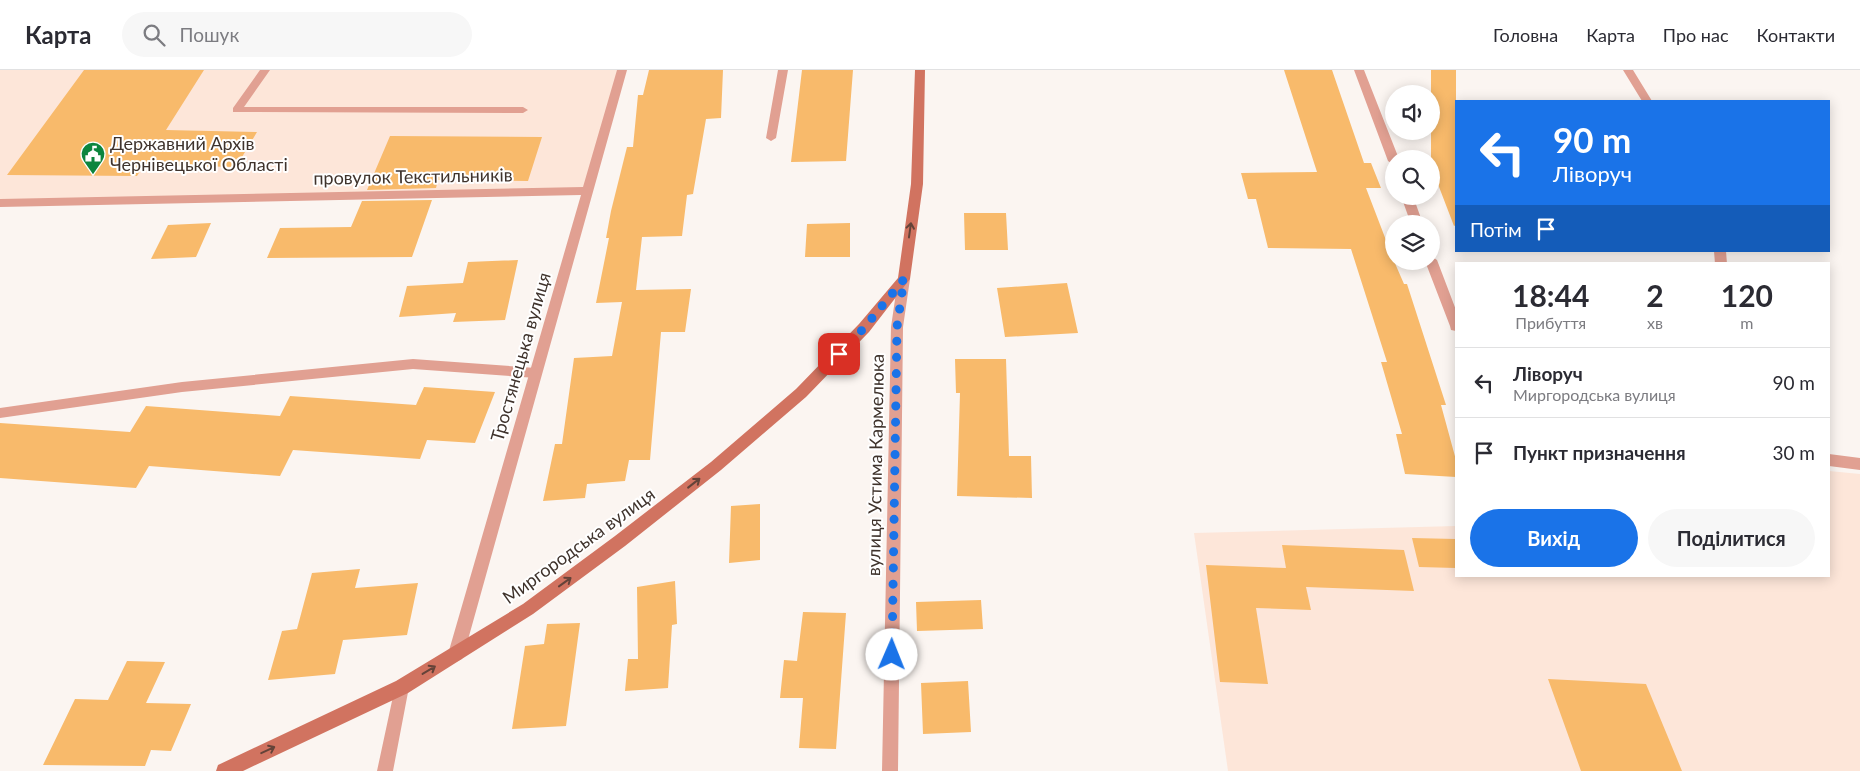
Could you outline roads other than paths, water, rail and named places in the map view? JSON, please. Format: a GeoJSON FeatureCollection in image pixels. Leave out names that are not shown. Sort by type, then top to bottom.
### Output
{"type":"FeatureCollection","features":[{"type":"Feature","properties":{"kind":"main road","name":"вулиця Устима Кармелюка"},"geometry":{"type":"LineString","coordinates":[[904,279],[917,184],[920,70]]}},
{"type":"Feature","properties":{"kind":"main road","name":"Миргородська вулиця"},"geometry":{"type":"LineString","coordinates":[[224,771],[402,687],[528,609],[620,542],[716,466],[801,393],[864,328],[904,279]]}},
{"type":"Feature","properties":{"kind":"street","name":"Тростянецька вулиця"},"geometry":{"type":"LineString","coordinates":[[456,654],[622,70]]}},
{"type":"Feature","properties":{"kind":"street"},"geometry":{"type":"LineString","coordinates":[[1359,70],[1390,150]]}},
{"type":"Feature","properties":{"kind":"street"},"geometry":{"type":"LineString","coordinates":[[1628,70],[1646,100]]}},
{"type":"Feature","properties":{"kind":"street","name":"провулок Текстильників"},"geometry":{"type":"LineString","coordinates":[[0,203],[587,191]]}},
{"type":"Feature","properties":{"kind":"street"},"geometry":{"type":"LineString","coordinates":[[1435,270],[1455,323]]}},
{"type":"Feature","properties":{"kind":"street","name":"вулиця Устима Кармелюка"},"geometry":{"type":"LineString","coordinates":[[890,771],[897,327],[904,279]]}},
{"type":"Feature","properties":{"kind":"street"},"geometry":{"type":"LineString","coordinates":[[1830,460],[1860,464]]}},
{"type":"Feature","properties":{"kind":"lane"},"geometry":{"type":"LineString","coordinates":[[265,70],[237,110],[523,110]]}},
{"type":"Feature","properties":{"kind":"lane"},"geometry":{"type":"LineString","coordinates":[[771,138],[783,70]]}},
{"type":"Feature","properties":{"kind":"lane"},"geometry":{"type":"LineString","coordinates":[[0,413],[182,387],[412,364],[536,374]]}},
{"type":"Feature","properties":{"kind":"lane"},"geometry":{"type":"LineString","coordinates":[[386,771],[402,687]]}},
{"type":"Feature","properties":{"kind":"place","name":"Державний Архів Чернівецької Області"},"geometry":{"type":"Point","coordinates":[93,175]}}]}
